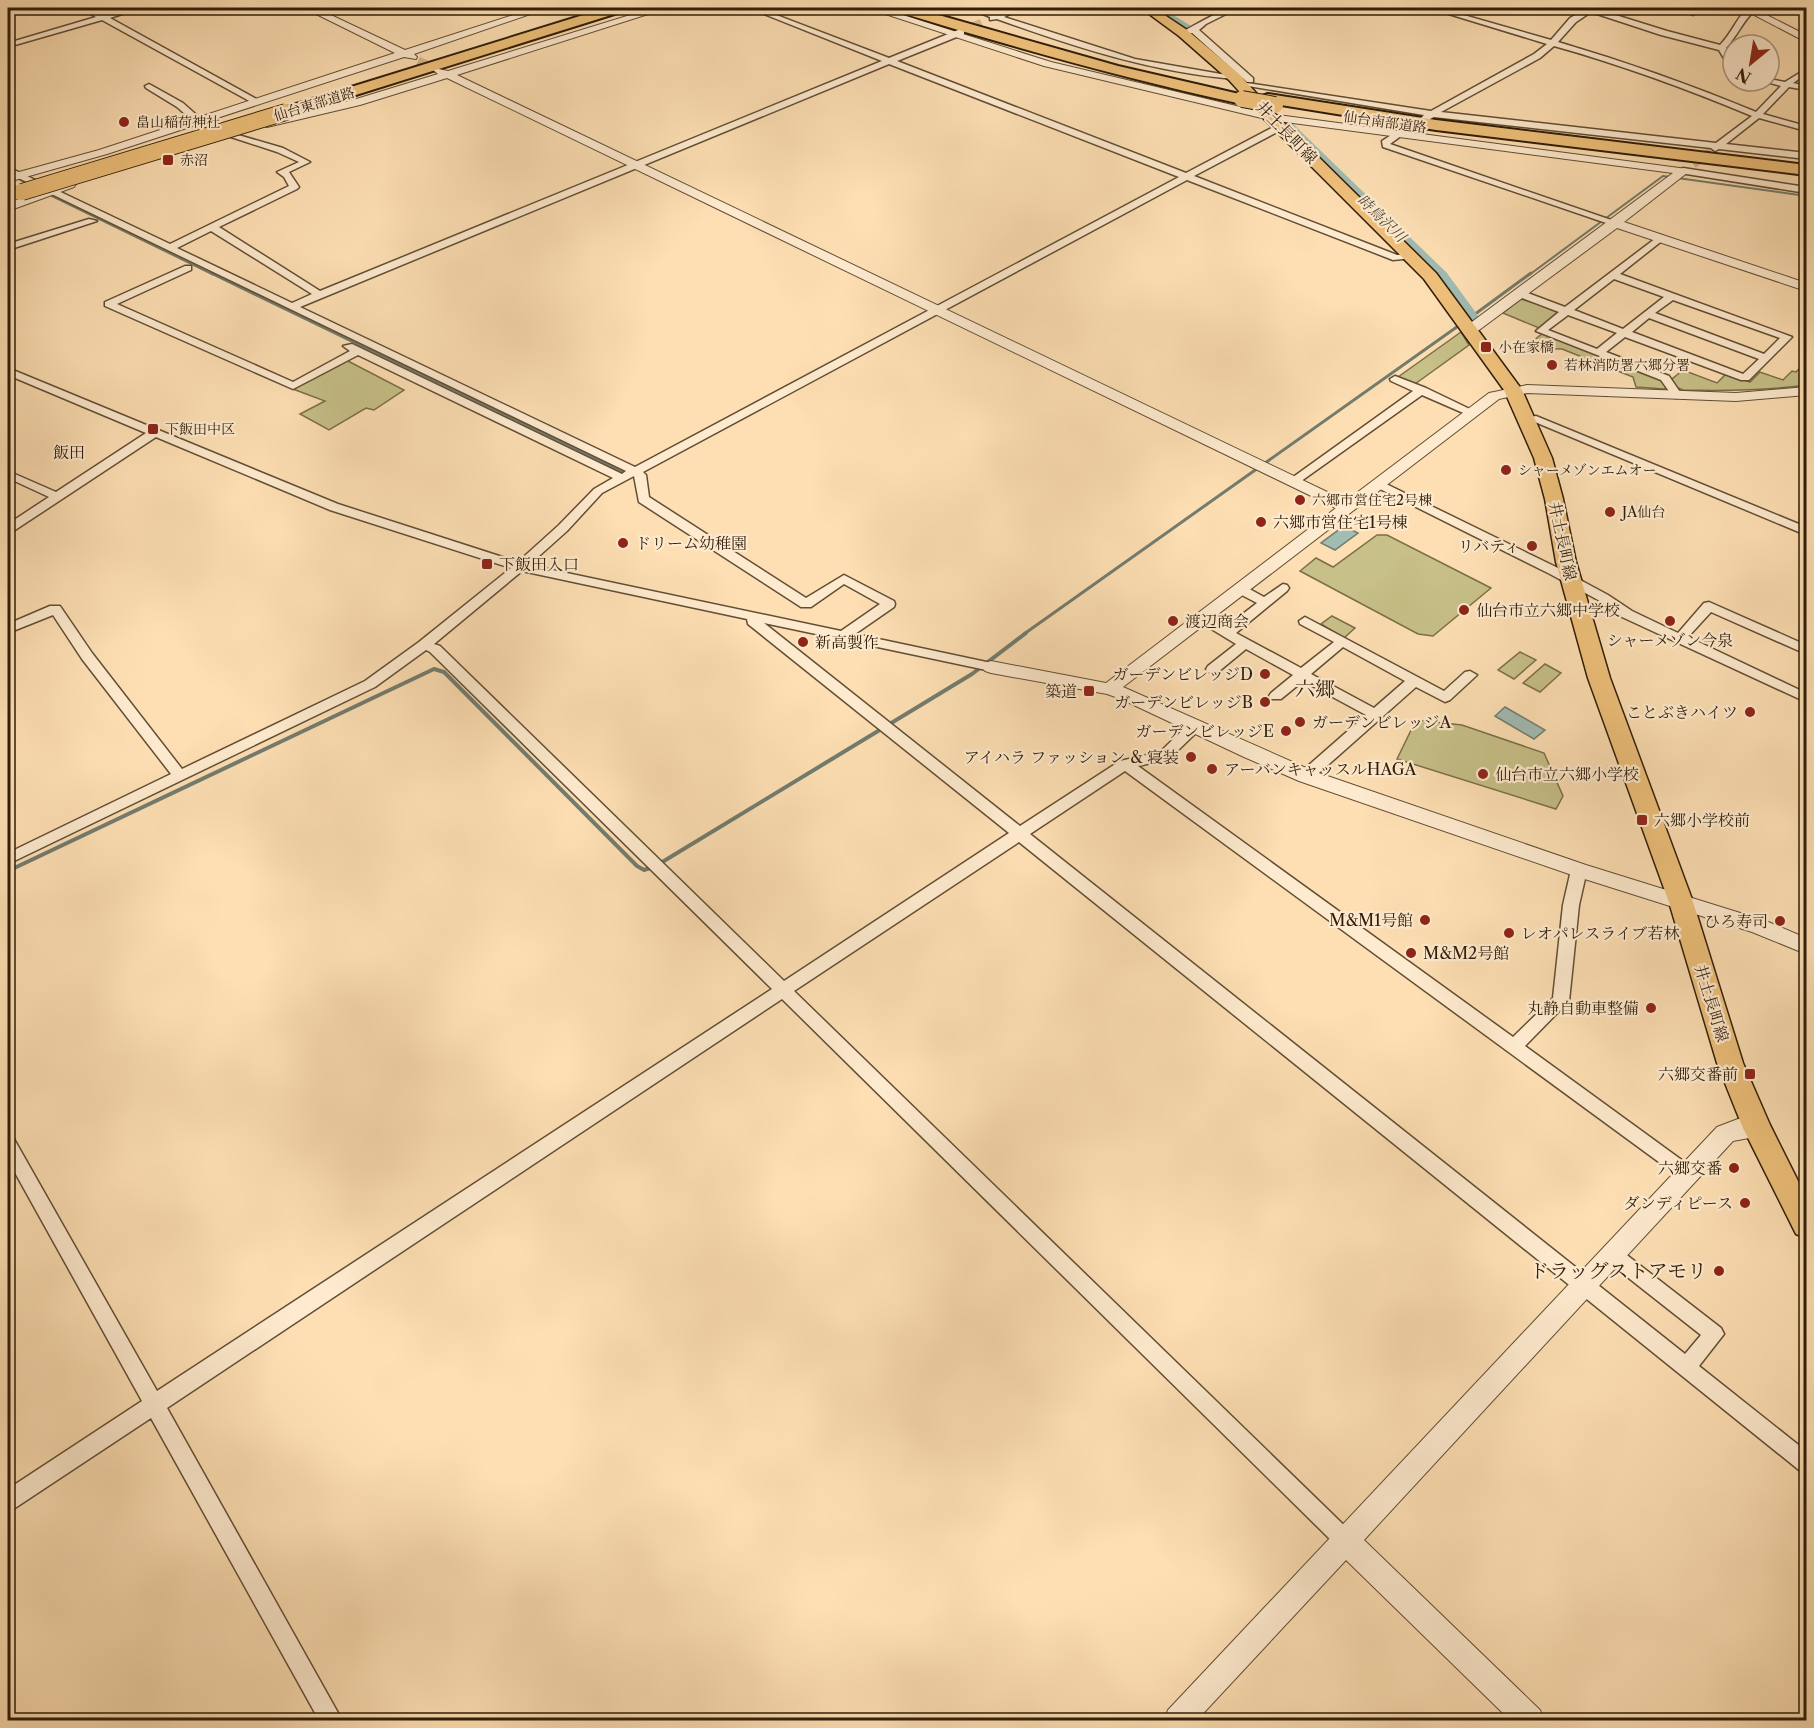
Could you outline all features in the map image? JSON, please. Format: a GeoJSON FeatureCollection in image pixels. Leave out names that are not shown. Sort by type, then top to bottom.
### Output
{"type":"FeatureCollection","features":[{"type":"Feature","properties":{"kind":"highway"},"geometry":{"type":"LineString","coordinates":[[371,81],[573,8]]}},
{"type":"Feature","properties":{"kind":"highway","name":"仙台東部道路"},"geometry":{"type":"LineString","coordinates":[[282,110],[603,8]]}},
{"type":"Feature","properties":{"kind":"highway","name":"仙台東部道路"},"geometry":{"type":"LineString","coordinates":[[17,185],[282,110],[619,8]]}},
{"type":"Feature","properties":{"kind":"highway"},"geometry":{"type":"LineString","coordinates":[[489,49],[517,44],[632,8]]}},
{"type":"Feature","properties":{"kind":"highway"},"geometry":{"type":"LineString","coordinates":[[900,8],[967,29]]}},
{"type":"Feature","properties":{"kind":"highway"},"geometry":{"type":"LineString","coordinates":[[911,8],[967,29]]}},
{"type":"Feature","properties":{"kind":"highway"},"geometry":{"type":"LineString","coordinates":[[920,8],[1031,43]]}},
{"type":"Feature","properties":{"kind":"highway"},"geometry":{"type":"LineString","coordinates":[[931,8],[1031,43]]}},
{"type":"Feature","properties":{"kind":"highway","name":"仙台南部道路"},"geometry":{"type":"LineString","coordinates":[[967,29],[1116,72],[1238,88]]}},
{"type":"Feature","properties":{"kind":"highway","name":"仙台南部道路"},"geometry":{"type":"LineString","coordinates":[[1031,43],[1121,68],[1238,88],[1270,107],[1428,129],[1681,170],[1806,175]]}},
{"type":"Feature","properties":{"kind":"highway","name":"仙台南部道路"},"geometry":{"type":"LineString","coordinates":[[1270,107],[1369,116],[1806,170]]}},
{"type":"Feature","properties":{"kind":"highway"},"geometry":{"type":"LineString","coordinates":[[1579,141],[1806,164]]}},
{"type":"Feature","properties":{"kind":"highway"},"geometry":{"type":"LineString","coordinates":[[1681,170],[1806,180]]}},
{"type":"Feature","properties":{"kind":"main road"},"geometry":{"type":"LineString","coordinates":[[1147,8],[1189,32],[1238,88]]}},
{"type":"Feature","properties":{"kind":"main road","name":"井土長町線"},"geometry":{"type":"LineString","coordinates":[[1270,107],[1430,276],[1513,390],[1543,458],[1571,581],[1599,678],[1681,902],[1730,1063],[1757,1128],[1805,1219]]}},
{"type":"Feature","properties":{"kind":"street"},"geometry":{"type":"LineString","coordinates":[[85,8],[256,101]]}},
{"type":"Feature","properties":{"kind":"street"},"geometry":{"type":"LineString","coordinates":[[8,45],[137,8]]}},
{"type":"Feature","properties":{"kind":"street"},"geometry":{"type":"LineString","coordinates":[[309,8],[418,61]]}},
{"type":"Feature","properties":{"kind":"street"},"geometry":{"type":"LineString","coordinates":[[8,207],[17,185],[103,152],[406,54],[537,8]]}},
{"type":"Feature","properties":{"kind":"street"},"geometry":{"type":"LineString","coordinates":[[17,185],[356,103],[444,73],[662,8]]}},
{"type":"Feature","properties":{"kind":"street"},"geometry":{"type":"LineString","coordinates":[[752,8],[1396,258],[1410,256]]}},
{"type":"Feature","properties":{"kind":"street"},"geometry":{"type":"LineString","coordinates":[[872,8],[967,29],[1102,78],[1270,107],[1401,133],[1681,170],[1806,190]]}},
{"type":"Feature","properties":{"kind":"street"},"geometry":{"type":"LineString","coordinates":[[972,8],[1103,52],[1206,75],[1238,88],[1270,107],[1428,116],[1806,156]]}},
{"type":"Feature","properties":{"kind":"street"},"geometry":{"type":"LineString","coordinates":[[290,307],[1019,8]]}},
{"type":"Feature","properties":{"kind":"street"},"geometry":{"type":"LineString","coordinates":[[1234,8],[1203,22],[1189,32],[1270,107]]}},
{"type":"Feature","properties":{"kind":"street"},"geometry":{"type":"LineString","coordinates":[[1432,8],[1658,75],[1757,115],[1806,129]]}},
{"type":"Feature","properties":{"kind":"street"},"geometry":{"type":"LineString","coordinates":[[1428,116],[1537,56],[1588,8],[1664,33],[1721,48]]}},
{"type":"Feature","properties":{"kind":"street"},"geometry":{"type":"LineString","coordinates":[[1735,33],[1748,9],[1806,39]]}},
{"type":"Feature","properties":{"kind":"street"},"geometry":{"type":"LineString","coordinates":[[1711,151],[1757,115],[1787,84],[1806,71]]}},
{"type":"Feature","properties":{"kind":"street"},"geometry":{"type":"LineString","coordinates":[[444,73],[1348,508]]}},
{"type":"Feature","properties":{"kind":"street"},"geometry":{"type":"LineString","coordinates":[[1781,83],[1806,88]]}},
{"type":"Feature","properties":{"kind":"street"},"geometry":{"type":"LineString","coordinates":[[149,86],[199,120],[229,135],[280,150],[306,162],[282,172],[288,175],[294,187],[169,248]]}},
{"type":"Feature","properties":{"kind":"street"},"geometry":{"type":"LineString","coordinates":[[8,859],[370,684],[424,645],[520,567],[563,528],[598,491],[1187,177],[1270,107]]}},
{"type":"Feature","properties":{"kind":"street"},"geometry":{"type":"LineString","coordinates":[[1401,133],[1385,143],[1386,145],[1806,287]]}},
{"type":"Feature","properties":{"kind":"street"},"geometry":{"type":"LineString","coordinates":[[1466,325],[1521,294],[1609,221],[1681,170]]}},
{"type":"Feature","properties":{"kind":"street"},"geometry":{"type":"LineString","coordinates":[[17,185],[358,351],[627,475],[640,475],[642,499],[806,604],[844,579],[889,604],[843,636]]}},
{"type":"Feature","properties":{"kind":"street"},"geometry":{"type":"LineString","coordinates":[[17,185],[169,248],[627,475]]}},
{"type":"Feature","properties":{"kind":"street"},"geometry":{"type":"LineString","coordinates":[[8,247],[92,221]]}},
{"type":"Feature","properties":{"kind":"street"},"geometry":{"type":"LineString","coordinates":[[213,228],[320,295]]}},
{"type":"Feature","properties":{"kind":"street"},"geometry":{"type":"LineString","coordinates":[[1660,238],[1541,331],[1665,378],[1677,395]]}},
{"type":"Feature","properties":{"kind":"street"},"geometry":{"type":"LineString","coordinates":[[188,268],[109,304],[293,386],[358,351]]}},
{"type":"Feature","properties":{"kind":"street"},"geometry":{"type":"LineString","coordinates":[[1521,294],[1745,378],[1787,337],[1613,275]]}},
{"type":"Feature","properties":{"kind":"street"},"geometry":{"type":"LineString","coordinates":[[1598,353],[1671,296]]}},
{"type":"Feature","properties":{"kind":"street"},"geometry":{"type":"LineString","coordinates":[[1647,314],[1766,358]]}},
{"type":"Feature","properties":{"kind":"street"},"geometry":{"type":"LineString","coordinates":[[9,373],[334,507],[520,567],[983,665],[1109,689],[1306,776],[1579,870],[1751,923],[1806,946]]}},
{"type":"Feature","properties":{"kind":"street"},"geometry":{"type":"LineString","coordinates":[[1395,379],[1472,413]]}},
{"type":"Feature","properties":{"kind":"street"},"geometry":{"type":"LineString","coordinates":[[1109,689],[1494,396],[1513,390],[1539,389],[1737,397],[1806,392]]}},
{"type":"Feature","properties":{"kind":"street"},"geometry":{"type":"LineString","coordinates":[[1293,482],[1422,390]]}},
{"type":"Feature","properties":{"kind":"street"},"geometry":{"type":"LineString","coordinates":[[1527,420],[1536,419],[1806,531]]}},
{"type":"Feature","properties":{"kind":"street"},"geometry":{"type":"LineString","coordinates":[[8,529],[155,432]]}},
{"type":"Feature","properties":{"kind":"street"},"geometry":{"type":"LineString","coordinates":[[8,474],[56,496]]}},
{"type":"Feature","properties":{"kind":"street"},"geometry":{"type":"LineString","coordinates":[[1378,484],[1604,598],[1627,614],[1806,698]]}},
{"type":"Feature","properties":{"kind":"street"},"geometry":{"type":"LineString","coordinates":[[1227,633],[1283,588]]}},
{"type":"Feature","properties":{"kind":"street"},"geometry":{"type":"LineString","coordinates":[[1240,589],[1265,602]]}},
{"type":"Feature","properties":{"kind":"street"},"geometry":{"type":"LineString","coordinates":[[1680,638],[1709,606],[1806,651]]}},
{"type":"Feature","properties":{"kind":"street"},"geometry":{"type":"LineString","coordinates":[[8,629],[55,609],[87,656],[179,775]]}},
{"type":"Feature","properties":{"kind":"street"},"geometry":{"type":"LineString","coordinates":[[753,617],[753,621],[1806,1463]]}},
{"type":"Feature","properties":{"kind":"street"},"geometry":{"type":"LineString","coordinates":[[1200,619],[1376,715]]}},
{"type":"Feature","properties":{"kind":"street"},"geometry":{"type":"LineString","coordinates":[[1305,621],[1445,697],[1470,675]]}},
{"type":"Feature","properties":{"kind":"street"},"geometry":{"type":"LineString","coordinates":[[1276,696],[1343,641]]}},
{"type":"Feature","properties":{"kind":"street"},"geometry":{"type":"LineString","coordinates":[[1214,669],[1246,644]]}},
{"type":"Feature","properties":{"kind":"street"},"geometry":{"type":"LineString","coordinates":[[424,645],[435,649],[1530,1720]]}},
{"type":"Feature","properties":{"kind":"street"},"geometry":{"type":"LineString","coordinates":[[1306,776],[1415,680]]}},
{"type":"Feature","properties":{"kind":"street"},"geometry":{"type":"LineString","coordinates":[[8,1502],[1125,764],[1164,756],[1194,727]]}},
{"type":"Feature","properties":{"kind":"street"},"geometry":{"type":"LineString","coordinates":[[1125,764],[1688,1174]]}},
{"type":"Feature","properties":{"kind":"street"},"geometry":{"type":"LineString","coordinates":[[1514,1047],[1562,1001],[1571,905],[1579,870]]}},
{"type":"Feature","properties":{"kind":"street"},"geometry":{"type":"LineString","coordinates":[[1178,1720],[1725,1134],[1738,1129],[1757,1128]]}},
{"type":"Feature","properties":{"kind":"street"},"geometry":{"type":"LineString","coordinates":[[8,1144],[331,1720]]}},
{"type":"Feature","properties":{"kind":"street"},"geometry":{"type":"LineString","coordinates":[[1612,1255],[1714,1334],[1686,1367]]}},
{"type":"Feature","properties":{"kind":"shaded area"},"geometry":{"type":"Polygon","coordinates":[[[1521,299],[1556,310],[1558,313],[1539,328],[1503,313],[1521,299]]]}},
{"type":"Feature","properties":{"kind":"shaded area"},"geometry":{"type":"Polygon","coordinates":[[[1461,332],[1469,345],[1415,384],[1398,377],[1461,332]]]}},
{"type":"Feature","properties":{"kind":"shaded area"},"geometry":{"type":"Polygon","coordinates":[[[1543,333],[1662,379],[1669,387],[1664,389],[1636,387],[1633,377],[1562,349],[1524,348],[1543,333]]]}},
{"type":"Feature","properties":{"kind":"shaded area"},"geometry":{"type":"Polygon","coordinates":[[[346,360],[404,390],[374,410],[366,408],[329,430],[300,414],[325,401],[293,389],[346,360]]]}},
{"type":"Feature","properties":{"kind":"shaded area"},"geometry":{"type":"Polygon","coordinates":[[[1804,364],[1806,365],[1806,385],[1791,387],[1683,390],[1676,387],[1672,379],[1683,370],[1717,383],[1727,373],[1750,382],[1760,372],[1783,380],[1804,364]]]}},
{"type":"Feature","properties":{"kind":"shaded area"},"geometry":{"type":"Polygon","coordinates":[[[1377,535],[1387,535],[1491,588],[1433,636],[1418,634],[1300,571],[1316,558],[1333,567],[1377,535]]]}},
{"type":"Feature","properties":{"kind":"shaded area"},"geometry":{"type":"Polygon","coordinates":[[[1332,616],[1355,628],[1344,638],[1321,624],[1332,616]]]}},
{"type":"Feature","properties":{"kind":"shaded area"},"geometry":{"type":"Polygon","coordinates":[[[1520,652],[1536,660],[1514,679],[1498,670],[1520,652]]]}},
{"type":"Feature","properties":{"kind":"shaded area"},"geometry":{"type":"Polygon","coordinates":[[[1545,664],[1561,673],[1540,692],[1523,683],[1545,664]]]}},
{"type":"Feature","properties":{"kind":"shaded area"},"geometry":{"type":"Polygon","coordinates":[[[1416,720],[1462,725],[1544,753],[1563,796],[1556,809],[1397,759],[1416,720]]]}},
{"type":"Feature","properties":{"kind":"water"},"geometry":{"type":"Polygon","coordinates":[[[1344,526],[1358,533],[1335,550],[1321,543],[1344,526]]]}},
{"type":"Feature","properties":{"kind":"water"},"geometry":{"type":"Polygon","coordinates":[[[1505,707],[1545,730],[1534,739],[1495,716],[1505,707]]]}},
{"type":"Feature","properties":{"kind":"waterway","name":"時鳥沢川"},"geometry":{"type":"LineString","coordinates":[[1155,8],[1187,29]]}},
{"type":"Feature","properties":{"kind":"waterway","name":"時鳥沢川"},"geometry":{"type":"LineString","coordinates":[[1193,34],[1234,71]]}},
{"type":"Feature","properties":{"kind":"waterway"},"geometry":{"type":"LineString","coordinates":[[1564,34],[1559,42],[1572,46]]}},
{"type":"Feature","properties":{"kind":"waterway"},"geometry":{"type":"LineString","coordinates":[[1579,48],[1702,91]]}},
{"type":"Feature","properties":{"kind":"waterway","name":"時鳥沢川"},"geometry":{"type":"LineString","coordinates":[[1286,125],[1441,276],[1471,317]]}},
{"type":"Feature","properties":{"kind":"waterway"},"geometry":{"type":"LineString","coordinates":[[8,173],[30,185]]}},
{"type":"Feature","properties":{"kind":"waterway"},"geometry":{"type":"LineString","coordinates":[[1529,275],[1663,176],[1806,196]]}},
{"type":"Feature","properties":{"kind":"waterway"},"geometry":{"type":"LineString","coordinates":[[52,196],[214,275]]}},
{"type":"Feature","properties":{"kind":"waterway"},"geometry":{"type":"LineString","coordinates":[[211,273],[627,474]]}},
{"type":"Feature","properties":{"kind":"waterway"},"geometry":{"type":"LineString","coordinates":[[1467,320],[1531,273]]}},
{"type":"Feature","properties":{"kind":"waterway"},"geometry":{"type":"LineString","coordinates":[[1024,634],[1461,324]]}},
{"type":"Feature","properties":{"kind":"waterway"},"geometry":{"type":"LineString","coordinates":[[659,864],[972,674],[1026,633]]}},
{"type":"Feature","properties":{"kind":"waterway"},"geometry":{"type":"LineString","coordinates":[[8,871],[434,669],[444,672],[637,866],[644,870],[653,867]]}},
{"type":"Feature","properties":{"kind":"tunnel"},"geometry":{"type":"LineString","coordinates":[[961,32],[984,22]]}},
{"type":"Feature","properties":{"kind":"tunnel"},"geometry":{"type":"LineString","coordinates":[[418,61],[438,70]]}},
{"type":"Feature","properties":{"kind":"tunnel"},"geometry":{"type":"LineString","coordinates":[[1693,164],[1711,151]]}},
{"type":"Feature","properties":{"kind":"place","name":"畠山稲荷神社"},"geometry":{"type":"Point","coordinates":[124,122]}},
{"type":"Feature","properties":{"kind":"place","name":"赤沼"},"geometry":{"type":"Point","coordinates":[168,160]}},
{"type":"Feature","properties":{"kind":"place","name":"小在家橋"},"geometry":{"type":"Point","coordinates":[1486,347]}},
{"type":"Feature","properties":{"kind":"place","name":"若林消防署六郷分署"},"geometry":{"type":"Point","coordinates":[1552,365]}},
{"type":"Feature","properties":{"kind":"place","name":"下飯田中区"},"geometry":{"type":"Point","coordinates":[153,429]}},
{"type":"Feature","properties":{"kind":"place","name":"シャーメゾンエムオー"},"geometry":{"type":"Point","coordinates":[1506,470]}},
{"type":"Feature","properties":{"kind":"place","name":"六郷市営住宅2号棟"},"geometry":{"type":"Point","coordinates":[1300,500]}},
{"type":"Feature","properties":{"kind":"place","name":"JA仙台"},"geometry":{"type":"Point","coordinates":[1610,512]}},
{"type":"Feature","properties":{"kind":"place","name":"六郷市営住宅1号棟"},"geometry":{"type":"Point","coordinates":[1261,522]}},
{"type":"Feature","properties":{"kind":"place","name":"ドリーム幼稚園"},"geometry":{"type":"Point","coordinates":[623,543]}},
{"type":"Feature","properties":{"kind":"place","name":"リバティ"},"geometry":{"type":"Point","coordinates":[1532,546]}},
{"type":"Feature","properties":{"kind":"place","name":"下飯田入口"},"geometry":{"type":"Point","coordinates":[487,564]}},
{"type":"Feature","properties":{"kind":"place","name":"仙台市立六郷中学校"},"geometry":{"type":"Point","coordinates":[1464,610]}},
{"type":"Feature","properties":{"kind":"place","name":"渡辺商会"},"geometry":{"type":"Point","coordinates":[1173,621]}},
{"type":"Feature","properties":{"kind":"place","name":"シャーメゾン今泉"},"geometry":{"type":"Point","coordinates":[1670,621]}},
{"type":"Feature","properties":{"kind":"place","name":"新高製作"},"geometry":{"type":"Point","coordinates":[803,642]}},
{"type":"Feature","properties":{"kind":"place","name":"ガーデンビレッジD"},"geometry":{"type":"Point","coordinates":[1265,674]}},
{"type":"Feature","properties":{"kind":"place","name":"築道"},"geometry":{"type":"Point","coordinates":[1089,691]}},
{"type":"Feature","properties":{"kind":"place","name":"ガーデンビレッジB"},"geometry":{"type":"Point","coordinates":[1265,702]}},
{"type":"Feature","properties":{"kind":"place","name":"ことぶきハイツ"},"geometry":{"type":"Point","coordinates":[1750,712]}},
{"type":"Feature","properties":{"kind":"place","name":"ガーデンビレッジA"},"geometry":{"type":"Point","coordinates":[1300,722]}},
{"type":"Feature","properties":{"kind":"place","name":"ガーデンビレッジE"},"geometry":{"type":"Point","coordinates":[1286,731]}},
{"type":"Feature","properties":{"kind":"place","name":"アイハラ ファッション & 寝装"},"geometry":{"type":"Point","coordinates":[1191,757]}},
{"type":"Feature","properties":{"kind":"place","name":"アーバンキャッスルHAGA"},"geometry":{"type":"Point","coordinates":[1212,769]}},
{"type":"Feature","properties":{"kind":"place","name":"仙台市立六郷小学校"},"geometry":{"type":"Point","coordinates":[1483,774]}},
{"type":"Feature","properties":{"kind":"place","name":"六郷小学校前"},"geometry":{"type":"Point","coordinates":[1642,820]}},
{"type":"Feature","properties":{"kind":"place","name":"M&M1号館"},"geometry":{"type":"Point","coordinates":[1425,920]}},
{"type":"Feature","properties":{"kind":"place","name":"ひろ寿司"},"geometry":{"type":"Point","coordinates":[1780,921]}},
{"type":"Feature","properties":{"kind":"place","name":"レオパレスライブ若林"},"geometry":{"type":"Point","coordinates":[1509,933]}},
{"type":"Feature","properties":{"kind":"place","name":"M&M2号館"},"geometry":{"type":"Point","coordinates":[1411,953]}},
{"type":"Feature","properties":{"kind":"place","name":"丸静自動車整備"},"geometry":{"type":"Point","coordinates":[1651,1008]}},
{"type":"Feature","properties":{"kind":"place","name":"六郷交番前"},"geometry":{"type":"Point","coordinates":[1750,1074]}},
{"type":"Feature","properties":{"kind":"place","name":"六郷交番"},"geometry":{"type":"Point","coordinates":[1734,1168]}},
{"type":"Feature","properties":{"kind":"place","name":"ダンディピース"},"geometry":{"type":"Point","coordinates":[1745,1203]}},
{"type":"Feature","properties":{"kind":"place","name":"ドラッグストアモリ"},"geometry":{"type":"Point","coordinates":[1719,1271]}},
{"type":"Feature","properties":{"kind":"district","name":"飯田"},"geometry":{"type":"Point","coordinates":[69,452]}},
{"type":"Feature","properties":{"kind":"district","name":"六郷"},"geometry":{"type":"Point","coordinates":[1315,689]}}]}
